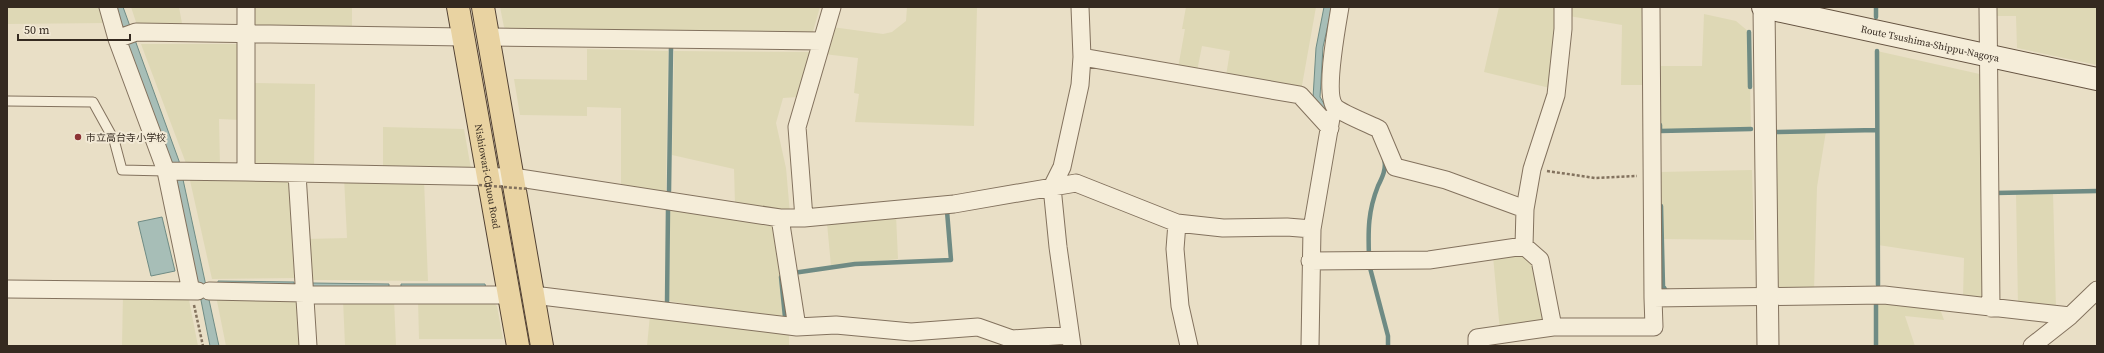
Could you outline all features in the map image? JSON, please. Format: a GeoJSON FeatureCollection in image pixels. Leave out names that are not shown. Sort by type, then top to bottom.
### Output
{"type":"FeatureCollection","features":[{"type":"Feature","properties":{"kind":"main road","name":"Nishiowari-Chuou Road"},"geometry":{"type":"LineString","coordinates":[[458,7],[464,37],[484,181],[509,295],[518,346]]}},
{"type":"Feature","properties":{"kind":"main road"},"geometry":{"type":"LineString","coordinates":[[483,7],[488,37],[521,183],[533,294],[542,346]]}},
{"type":"Feature","properties":{"kind":"main road","name":"Route Tsushima-Shippu-Nagoya"},"geometry":{"type":"LineString","coordinates":[[1764,7],[2097,79]]}},
{"type":"Feature","properties":{"kind":"street"},"geometry":{"type":"LineString","coordinates":[[108,7],[124,36],[173,171],[199,291]]}},
{"type":"Feature","properties":{"kind":"street"},"geometry":{"type":"LineString","coordinates":[[246,7],[246,172]]}},
{"type":"Feature","properties":{"kind":"street"},"geometry":{"type":"LineString","coordinates":[[804,218],[797,127],[832,7]]}},
{"type":"Feature","properties":{"kind":"street"},"geometry":{"type":"LineString","coordinates":[[533,294],[797,327],[836,325],[911,332],[978,327],[1012,339],[1071,341],[1058,247],[1052,187],[1062,167],[1080,85],[1082,57],[1080,7]]}},
{"type":"Feature","properties":{"kind":"street"},"geometry":{"type":"LineString","coordinates":[[1310,346],[1310,261],[1312,229],[1333,116],[1332,50],[1340,7]]}},
{"type":"Feature","properties":{"kind":"street"},"geometry":{"type":"LineString","coordinates":[[1524,246],[1525,209],[1532,169],[1556,95],[1563,29],[1563,7]]}},
{"type":"Feature","properties":{"kind":"street"},"geometry":{"type":"LineString","coordinates":[[1477,346],[1477,338],[1553,327],[1654,327],[1651,7]]}},
{"type":"Feature","properties":{"kind":"street"},"geometry":{"type":"LineString","coordinates":[[1764,7],[1768,346]]}},
{"type":"Feature","properties":{"kind":"street"},"geometry":{"type":"LineString","coordinates":[[1988,7],[1991,308]]}},
{"type":"Feature","properties":{"kind":"street"},"geometry":{"type":"LineString","coordinates":[[124,36],[246,34],[464,37]]}},
{"type":"Feature","properties":{"kind":"street"},"geometry":{"type":"LineString","coordinates":[[488,37],[822,41]]}},
{"type":"Feature","properties":{"kind":"street"},"geometry":{"type":"LineString","coordinates":[[1082,57],[1300,95],[1333,116],[1379,129],[1395,168],[1446,180],[1525,209]]}},
{"type":"Feature","properties":{"kind":"street"},"geometry":{"type":"LineString","coordinates":[[173,171],[246,172],[521,183],[780,218],[804,218],[954,204],[1076,183],[1177,223],[1223,228],[1287,227],[1312,229]]}},
{"type":"Feature","properties":{"kind":"street"},"geometry":{"type":"LineString","coordinates":[[297,174],[308,346]]}},
{"type":"Feature","properties":{"kind":"street"},"geometry":{"type":"LineString","coordinates":[[780,218],[797,327]]}},
{"type":"Feature","properties":{"kind":"street"},"geometry":{"type":"LineString","coordinates":[[1177,223],[1175,249],[1180,306],[1189,346]]}},
{"type":"Feature","properties":{"kind":"street"},"geometry":{"type":"LineString","coordinates":[[1310,261],[1370,262],[1429,260],[1524,246],[1540,260],[1553,327]]}},
{"type":"Feature","properties":{"kind":"street"},"geometry":{"type":"LineString","coordinates":[[7,289],[199,291],[305,294],[509,295]]}},
{"type":"Feature","properties":{"kind":"street"},"geometry":{"type":"LineString","coordinates":[[2032,346],[2070,316],[2097,290]]}},
{"type":"Feature","properties":{"kind":"street"},"geometry":{"type":"LineString","coordinates":[[1654,298],[1884,295],[2070,316]]}},
{"type":"Feature","properties":{"kind":"lane"},"geometry":{"type":"LineString","coordinates":[[7,101],[93,102],[114,140],[122,170],[173,171]]}},
{"type":"Feature","properties":{"kind":"path"},"geometry":{"type":"LineString","coordinates":[[1532,169],[1596,178],[1652,175]]}},
{"type":"Feature","properties":{"kind":"path"},"geometry":{"type":"LineString","coordinates":[[484,181],[521,183]]}},
{"type":"Feature","properties":{"kind":"path"},"geometry":{"type":"LineString","coordinates":[[199,291],[203,346]]}},
{"type":"Feature","properties":{"kind":"shaded area"},"geometry":{"type":"Polygon","coordinates":[[[7,7],[103,7],[107,23],[7,24],[7,7]]]}},
{"type":"Feature","properties":{"kind":"shaded area"},"geometry":{"type":"Polygon","coordinates":[[[131,7],[179,7],[183,29],[138,28],[131,7]]]}},
{"type":"Feature","properties":{"kind":"shaded area"},"geometry":{"type":"Polygon","coordinates":[[[252,7],[352,7],[352,31],[258,30],[251,24],[252,7]]]}},
{"type":"Feature","properties":{"kind":"shaded area"},"geometry":{"type":"Polygon","coordinates":[[[500,7],[820,7],[812,35],[511,33],[504,27],[500,7]]]}},
{"type":"Feature","properties":{"kind":"shaded area"},"geometry":{"type":"Polygon","coordinates":[[[907,7],[977,7],[974,126],[855,122],[859,94],[854,93],[858,58],[824,54],[832,27],[883,34],[892,32],[906,21],[907,7]]]}},
{"type":"Feature","properties":{"kind":"shaded area"},"geometry":{"type":"Polygon","coordinates":[[[1186,7],[1316,7],[1301,91],[1226,76],[1230,51],[1202,46],[1197,71],[1178,68],[1185,29],[1182,29],[1186,7]]]}},
{"type":"Feature","properties":{"kind":"shaded area"},"geometry":{"type":"Polygon","coordinates":[[[1499,7],[1559,7],[1550,88],[1484,72],[1499,7]]]}},
{"type":"Feature","properties":{"kind":"shaded area"},"geometry":{"type":"Polygon","coordinates":[[[1569,7],[1646,7],[1646,85],[1621,85],[1622,25],[1569,16],[1569,7]]]}},
{"type":"Feature","properties":{"kind":"shaded area"},"geometry":{"type":"Polygon","coordinates":[[[1992,7],[2097,7],[2097,65],[2017,48],[2016,16],[1993,16],[1992,7]]]}},
{"type":"Feature","properties":{"kind":"shaded area"},"geometry":{"type":"Polygon","coordinates":[[[1704,14],[1736,21],[1749,32],[1751,129],[1660,131],[1659,66],[1702,66],[1704,14]]]}},
{"type":"Feature","properties":{"kind":"shaded area"},"geometry":{"type":"Polygon","coordinates":[[[141,44],[243,44],[242,120],[219,119],[220,167],[187,166],[141,44]]]}},
{"type":"Feature","properties":{"kind":"shaded area"},"geometry":{"type":"Polygon","coordinates":[[[587,49],[668,51],[666,194],[621,188],[621,108],[587,107],[587,116],[520,115],[514,79],[587,80],[587,49]]]}},
{"type":"Feature","properties":{"kind":"shaded area"},"geometry":{"type":"Polygon","coordinates":[[[674,51],[813,52],[798,97],[783,98],[776,123],[786,168],[790,214],[735,204],[734,169],[672,155],[674,51]]]}},
{"type":"Feature","properties":{"kind":"shaded area"},"geometry":{"type":"Polygon","coordinates":[[[1877,51],[1984,75],[1985,294],[1979,301],[1963,298],[1964,258],[1878,245],[1877,51]]]}},
{"type":"Feature","properties":{"kind":"shaded area"},"geometry":{"type":"Polygon","coordinates":[[[250,83],[315,84],[314,170],[256,169],[250,158],[250,83]]]}},
{"type":"Feature","properties":{"kind":"shaded area"},"geometry":{"type":"Polygon","coordinates":[[[383,127],[464,129],[471,169],[383,170],[383,127]]]}},
{"type":"Feature","properties":{"kind":"shaded area"},"geometry":{"type":"Polygon","coordinates":[[[1826,131],[1817,187],[1814,291],[1782,291],[1776,287],[1776,132],[1826,131]]]}},
{"type":"Feature","properties":{"kind":"shaded area"},"geometry":{"type":"Polygon","coordinates":[[[1752,170],[1754,240],[1662,239],[1660,172],[1752,170]]]}},
{"type":"Feature","properties":{"kind":"shaded area"},"geometry":{"type":"Polygon","coordinates":[[[189,176],[288,177],[293,183],[299,278],[212,279],[189,176]]]}},
{"type":"Feature","properties":{"kind":"shaded area"},"geometry":{"type":"Polygon","coordinates":[[[344,177],[424,180],[428,281],[307,280],[306,239],[347,238],[344,177]]]}},
{"type":"Feature","properties":{"kind":"shaded area"},"geometry":{"type":"Polygon","coordinates":[[[2053,192],[2056,309],[2018,306],[2016,193],[2053,192]]]}},
{"type":"Feature","properties":{"kind":"shaded area"},"geometry":{"type":"Polygon","coordinates":[[[670,209],[777,227],[785,317],[782,320],[669,301],[670,209]]]}},
{"type":"Feature","properties":{"kind":"shaded area"},"geometry":{"type":"Polygon","coordinates":[[[896,215],[898,259],[831,266],[827,223],[896,215]]]}},
{"type":"Feature","properties":{"kind":"shaded area"},"geometry":{"type":"Polygon","coordinates":[[[1522,252],[1536,264],[1549,324],[1500,331],[1493,256],[1522,252]]]}},
{"type":"Feature","properties":{"kind":"shaded area"},"geometry":{"type":"Polygon","coordinates":[[[123,294],[182,295],[189,300],[198,346],[122,346],[123,294]]]}},
{"type":"Feature","properties":{"kind":"shaded area"},"geometry":{"type":"Polygon","coordinates":[[[216,296],[300,300],[303,346],[226,346],[216,296]]]}},
{"type":"Feature","properties":{"kind":"shaded area"},"geometry":{"type":"Polygon","coordinates":[[[343,299],[394,299],[396,346],[345,346],[343,299]]]}},
{"type":"Feature","properties":{"kind":"shaded area"},"geometry":{"type":"Polygon","coordinates":[[[418,299],[488,299],[497,306],[503,339],[419,339],[418,299]]]}},
{"type":"Feature","properties":{"kind":"shaded area"},"geometry":{"type":"Polygon","coordinates":[[[1878,301],[1940,309],[1944,320],[1905,316],[1915,346],[1878,346],[1878,301]]]}},
{"type":"Feature","properties":{"kind":"shaded area"},"geometry":{"type":"Polygon","coordinates":[[[650,315],[789,332],[789,346],[647,346],[650,315]]]}},
{"type":"Feature","properties":{"kind":"water"},"geometry":{"type":"Polygon","coordinates":[[[114,7],[123,7],[179,161],[219,346],[210,346],[197,280],[114,7]]]}},
{"type":"Feature","properties":{"kind":"water"},"geometry":{"type":"Polygon","coordinates":[[[1324,7],[1332,7],[1323,47],[1320,97],[1326,107],[1324,111],[1313,98],[1316,48],[1324,7]]]}},
{"type":"Feature","properties":{"kind":"water"},"geometry":{"type":"Polygon","coordinates":[[[162,217],[175,271],[151,276],[138,222],[162,217]]]}},
{"type":"Feature","properties":{"kind":"water"},"geometry":{"type":"Polygon","coordinates":[[[218,281],[294,282],[294,287],[218,286],[218,281]]]}},
{"type":"Feature","properties":{"kind":"water"},"geometry":{"type":"Polygon","coordinates":[[[312,283],[389,284],[389,288],[312,287],[312,283]]]}},
{"type":"Feature","properties":{"kind":"water"},"geometry":{"type":"Polygon","coordinates":[[[401,284],[485,284],[486,289],[401,288],[401,284]]]}},
{"type":"Feature","properties":{"kind":"waterway"},"geometry":{"type":"LineString","coordinates":[[1876,7],[1876,17]]}},
{"type":"Feature","properties":{"kind":"waterway"},"geometry":{"type":"LineString","coordinates":[[1749,32],[1750,87]]}},
{"type":"Feature","properties":{"kind":"waterway"},"geometry":{"type":"LineString","coordinates":[[669,191],[671,47]]}},
{"type":"Feature","properties":{"kind":"waterway"},"geometry":{"type":"LineString","coordinates":[[1877,51],[1878,285]]}},
{"type":"Feature","properties":{"kind":"waterway"},"geometry":{"type":"LineString","coordinates":[[1660,125],[1660,131],[1751,129]]}},
{"type":"Feature","properties":{"kind":"waterway"},"geometry":{"type":"LineString","coordinates":[[1776,132],[1877,130]]}},
{"type":"Feature","properties":{"kind":"waterway"},"geometry":{"type":"LineString","coordinates":[[1369,257],[1370,212],[1378,186],[1384,173],[1384,159]]}},
{"type":"Feature","properties":{"kind":"waterway"},"geometry":{"type":"LineString","coordinates":[[1995,193],[2097,191]]}},
{"type":"Feature","properties":{"kind":"waterway"},"geometry":{"type":"LineString","coordinates":[[1661,206],[1663,286],[1666,291],[1669,291]]}},
{"type":"Feature","properties":{"kind":"waterway"},"geometry":{"type":"LineString","coordinates":[[667,305],[668,209]]}},
{"type":"Feature","properties":{"kind":"waterway"},"geometry":{"type":"LineString","coordinates":[[793,273],[855,264],[951,260],[947,211]]}},
{"type":"Feature","properties":{"kind":"waterway"},"geometry":{"type":"LineString","coordinates":[[1369,264],[1388,336],[1388,346]]}},
{"type":"Feature","properties":{"kind":"waterway"},"geometry":{"type":"LineString","coordinates":[[781,319],[785,317],[781,277],[783,276]]}},
{"type":"Feature","properties":{"kind":"waterway"},"geometry":{"type":"LineString","coordinates":[[1876,302],[1876,346]]}},
{"type":"Feature","properties":{"kind":"place","name":"市立高台寺小学校"},"geometry":{"type":"Point","coordinates":[78,137]}}]}
